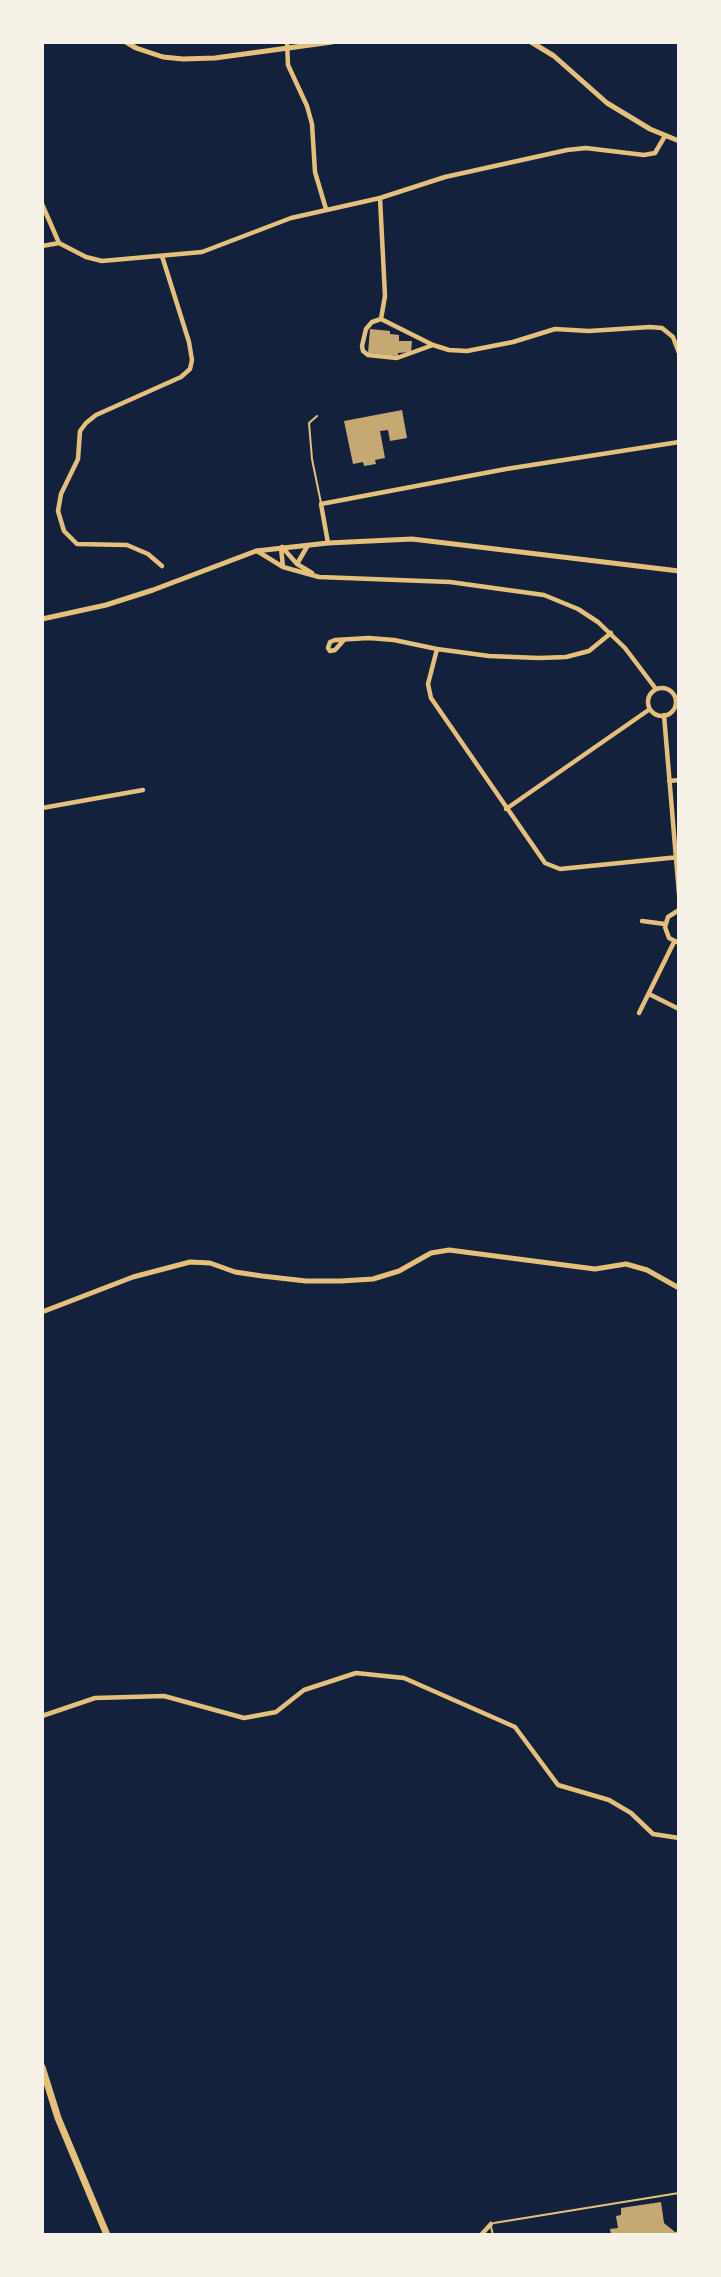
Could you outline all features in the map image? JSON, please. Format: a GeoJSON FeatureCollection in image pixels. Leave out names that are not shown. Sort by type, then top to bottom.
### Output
{"type":"FeatureCollection","features":[{"type":"Feature","properties":{"kind":"highway"},"geometry":{"type":"LineString","coordinates":[[42,2067],[58,2118],[107,2235]]}},
{"type":"Feature","properties":{"kind":"street"},"geometry":{"type":"LineString","coordinates":[[126,42],[163,57],[183,59],[215,58],[287,44],[332,42]]}},
{"type":"Feature","properties":{"kind":"street"},"geometry":{"type":"LineString","coordinates":[[531,42],[543,45],[607,103],[650,130],[679,141]]}},
{"type":"Feature","properties":{"kind":"street"},"geometry":{"type":"LineString","coordinates":[[287,44],[288,65],[307,106],[312,124],[315,172],[326,209]]}},
{"type":"Feature","properties":{"kind":"street"},"geometry":{"type":"LineString","coordinates":[[42,246],[59,243],[86,257],[102,261],[202,252],[267,226],[326,209],[380,198],[445,177],[567,150],[586,148],[643,155],[655,153],[665,136]]}},
{"type":"Feature","properties":{"kind":"street"},"geometry":{"type":"LineString","coordinates":[[380,198],[386,272],[386,296],[381,319]]}},
{"type":"Feature","properties":{"kind":"street"},"geometry":{"type":"LineString","coordinates":[[42,204],[59,243]]}},
{"type":"Feature","properties":{"kind":"street"},"geometry":{"type":"LineString","coordinates":[[162,256],[189,342],[192,360],[190,369],[181,377],[96,415],[86,423],[80,431],[78,459],[61,494],[58,511],[64,531],[77,544],[127,545],[148,554],[162,566]]}},
{"type":"Feature","properties":{"kind":"street"},"geometry":{"type":"LineString","coordinates":[[433,345],[397,358],[368,355],[363,351],[362,345],[366,329],[372,322],[381,319],[449,350],[467,351],[513,342],[555,329],[589,331],[650,327],[662,328],[673,337],[679,353]]}},
{"type":"Feature","properties":{"kind":"street"},"geometry":{"type":"LineString","coordinates":[[328,543],[321,504],[506,468],[679,442]]}},
{"type":"Feature","properties":{"kind":"street"},"geometry":{"type":"LineString","coordinates":[[42,620],[106,605],[153,590],[256,551],[308,544],[412,539],[679,571]]}},
{"type":"Feature","properties":{"kind":"street"},"geometry":{"type":"LineString","coordinates":[[291,570],[308,544]]}},
{"type":"Feature","properties":{"kind":"street"},"geometry":{"type":"LineString","coordinates":[[281,547],[297,564],[319,577]]}},
{"type":"Feature","properties":{"kind":"street"},"geometry":{"type":"LineString","coordinates":[[281,547],[283,567]]}},
{"type":"Feature","properties":{"kind":"street"},"geometry":{"type":"LineString","coordinates":[[256,551],[283,567],[319,577],[450,582],[544,595],[578,609],[611,633],[656,689]]}},
{"type":"Feature","properties":{"kind":"street"},"geometry":{"type":"LineString","coordinates":[[283,567],[297,564]]}},
{"type":"Feature","properties":{"kind":"street"},"geometry":{"type":"LineString","coordinates":[[344,639],[394,640],[489,656],[566,657],[589,651],[611,633]]}},
{"type":"Feature","properties":{"kind":"street"},"geometry":{"type":"LineString","coordinates":[[437,649],[428,684],[430,698],[545,863],[553,868],[677,857]]}},
{"type":"Feature","properties":{"kind":"street"},"geometry":{"type":"LineString","coordinates":[[656,689],[673,692],[678,700],[673,711],[664,715],[656,714],[650,709],[648,699],[656,689]]}},
{"type":"Feature","properties":{"kind":"street"},"geometry":{"type":"LineString","coordinates":[[506,810],[650,709]]}},
{"type":"Feature","properties":{"kind":"street"},"geometry":{"type":"LineString","coordinates":[[664,715],[679,894]]}},
{"type":"Feature","properties":{"kind":"street"},"geometry":{"type":"LineString","coordinates":[[669,781],[679,780]]}},
{"type":"Feature","properties":{"kind":"street"},"geometry":{"type":"LineString","coordinates":[[42,808],[142,790]]}},
{"type":"Feature","properties":{"kind":"street"},"geometry":{"type":"LineString","coordinates":[[639,1013],[677,942],[666,932],[666,924],[672,913],[679,910]]}},
{"type":"Feature","properties":{"kind":"street"},"geometry":{"type":"LineString","coordinates":[[642,921],[666,924]]}},
{"type":"Feature","properties":{"kind":"street"},"geometry":{"type":"LineString","coordinates":[[649,994],[679,1009]]}},
{"type":"Feature","properties":{"kind":"street"},"geometry":{"type":"LineString","coordinates":[[42,1312],[133,1277],[190,1262],[209,1263],[235,1272],[262,1276],[306,1281],[341,1281],[373,1279],[399,1271],[431,1253],[449,1250],[595,1269],[626,1264],[647,1270],[679,1288]]}},
{"type":"Feature","properties":{"kind":"street"},"geometry":{"type":"LineString","coordinates":[[42,1716],[95,1698],[164,1696],[244,1718],[276,1712],[304,1690],[356,1673],[404,1678],[515,1727],[558,1785],[609,1800],[631,1813],[653,1834],[679,1838]]}},
{"type":"Feature","properties":{"kind":"street"},"geometry":{"type":"LineString","coordinates":[[481,2235],[491,2224]]}},
{"type":"Feature","properties":{"kind":"lane"},"geometry":{"type":"LineString","coordinates":[[317,416],[309,424],[312,459],[321,504]]}},
{"type":"Feature","properties":{"kind":"lane"},"geometry":{"type":"LineString","coordinates":[[493,2235],[491,2224],[679,2193]]}},
{"type":"Feature","properties":{"kind":"building"},"geometry":{"type":"Polygon","coordinates":[[[370,329],[390,331],[390,334],[399,335],[399,341],[412,341],[411,352],[398,353],[398,356],[368,353],[370,329]]]}},
{"type":"Feature","properties":{"kind":"building"},"geometry":{"type":"Polygon","coordinates":[[[402,410],[407,438],[390,441],[388,430],[380,431],[385,458],[375,460],[376,464],[353,464],[344,421],[402,410]]]}},
{"type":"Feature","properties":{"kind":"building"},"geometry":{"type":"Polygon","coordinates":[[[661,2202],[664,2223],[675,2232],[679,2231],[679,2235],[611,2235],[610,2229],[618,2228],[616,2216],[621,2215],[621,2208],[661,2202]]]}}]}
